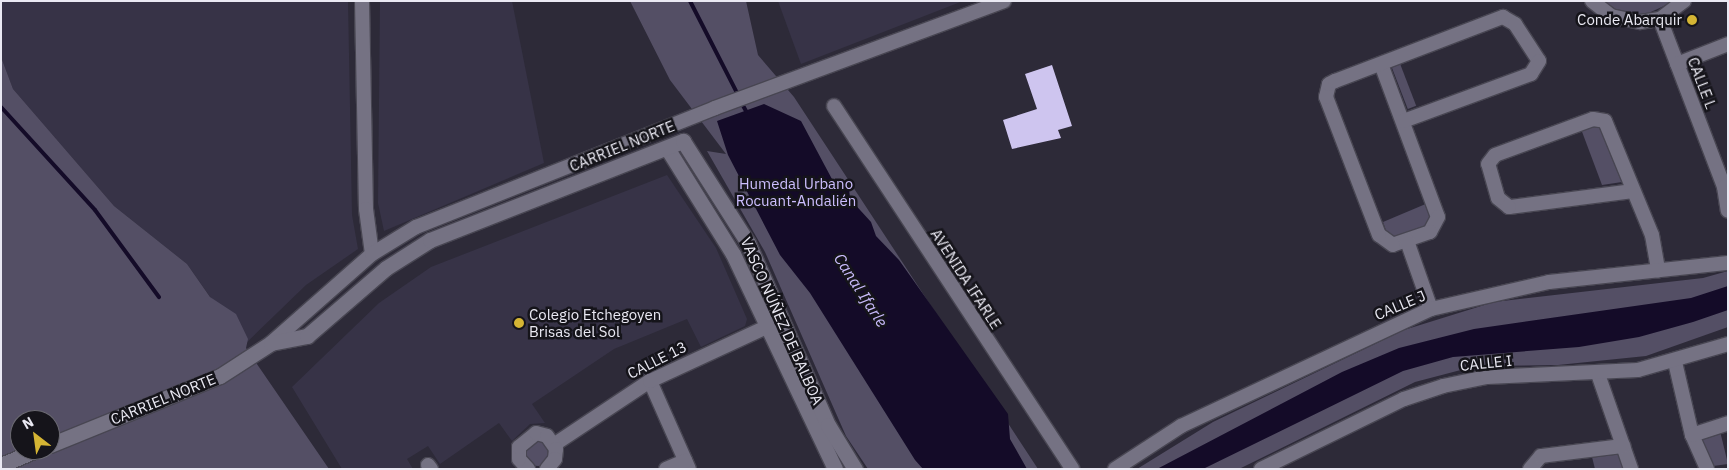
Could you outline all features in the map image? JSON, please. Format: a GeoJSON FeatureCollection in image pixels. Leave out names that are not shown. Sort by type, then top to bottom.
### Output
{"type":"FeatureCollection","features":[{"type":"Feature","properties":{"kind":"street"},"geometry":{"type":"LineString","coordinates":[[362,1],[366,209],[372,254]]}},
{"type":"Feature","properties":{"kind":"street","name":"CARRIEL NORTE"},"geometry":{"type":"LineString","coordinates":[[60,441],[220,376],[271,343],[372,254],[416,227],[714,108],[1004,1]]}},
{"type":"Feature","properties":{"kind":"street"},"geometry":{"type":"LineString","coordinates":[[1592,1],[1620,20],[1660,19],[1684,1]]}},
{"type":"Feature","properties":{"kind":"street"},"geometry":{"type":"LineString","coordinates":[[1381,64],[1438,217],[1434,229],[1393,245],[1381,238],[1326,94],[1332,82],[1503,17],[1515,24],[1539,61],[1531,74],[1403,121]]}},
{"type":"Feature","properties":{"kind":"street","name":"CALLE L"},"geometry":{"type":"LineString","coordinates":[[1660,19],[1726,189],[1728,211]]}},
{"type":"Feature","properties":{"kind":"street"},"geometry":{"type":"LineString","coordinates":[[1677,64],[1728,44]]}},
{"type":"Feature","properties":{"kind":"street","name":"AVENIDA IFARLE"},"geometry":{"type":"LineString","coordinates":[[834,106],[1072,469]]}},
{"type":"Feature","properties":{"kind":"street"},"geometry":{"type":"LineString","coordinates":[[1633,191],[1509,208],[1498,198],[1488,164],[1495,155],[1602,119],[1652,235],[1658,270]]}},
{"type":"Feature","properties":{"kind":"street","name":"VASCO NÚÑEZ DE BALBOA"},"geometry":{"type":"LineString","coordinates":[[672,126],[748,243],[828,425],[855,469]]}},
{"type":"Feature","properties":{"kind":"street","name":"CARRIEL NORTE"},"geometry":{"type":"LineString","coordinates":[[271,343],[307,336],[386,268],[430,240],[683,141]]}},
{"type":"Feature","properties":{"kind":"street","name":"VASCO NÚÑEZ DE BALBOA"},"geometry":{"type":"LineString","coordinates":[[667,148],[726,240],[835,469]]}},
{"type":"Feature","properties":{"kind":"street"},"geometry":{"type":"LineString","coordinates":[[1407,241],[1431,309]]}},
{"type":"Feature","properties":{"kind":"street","name":"CALLE J"},"geometry":{"type":"LineString","coordinates":[[1115,469],[1181,426],[1431,309],[1530,286],[1728,263]]}},
{"type":"Feature","properties":{"kind":"street","name":"CALLE 13"},"geometry":{"type":"LineString","coordinates":[[555,444],[650,381],[783,320]]}},
{"type":"Feature","properties":{"kind":"street","name":"CALLE I"},"geometry":{"type":"LineString","coordinates":[[1262,469],[1404,399],[1443,386],[1488,378],[1598,374],[1675,362],[1728,344]]}},
{"type":"Feature","properties":{"kind":"street"},"geometry":{"type":"LineString","coordinates":[[1675,362],[1692,435],[1707,469]]}},
{"type":"Feature","properties":{"kind":"street"},"geometry":{"type":"LineString","coordinates":[[1598,374],[1631,469]]}},
{"type":"Feature","properties":{"kind":"street"},"geometry":{"type":"LineString","coordinates":[[650,381],[687,465],[666,469]]}},
{"type":"Feature","properties":{"kind":"street"},"geometry":{"type":"LineString","coordinates":[[1692,435],[1728,423]]}},
{"type":"Feature","properties":{"kind":"street"},"geometry":{"type":"LineString","coordinates":[[521,467],[519,447],[525,437],[542,434],[555,444],[555,459],[549,468]]}},
{"type":"Feature","properties":{"kind":"street"},"geometry":{"type":"LineString","coordinates":[[1530,469],[1541,456],[1622,446]]}},
{"type":"Feature","properties":{"kind":"street"},"geometry":{"type":"LineString","coordinates":[[1,465],[13,460]]}},
{"type":"Feature","properties":{"kind":"shaded area"},"geometry":{"type":"Polygon","coordinates":[[[1,1],[348,1],[352,215],[358,249],[306,285],[244,345],[187,264],[114,206],[13,89],[1,57],[1,1]]]}},
{"type":"Feature","properties":{"kind":"shaded area"},"geometry":{"type":"Polygon","coordinates":[[[380,1],[512,1],[544,163],[384,231],[378,203],[380,1]]]}},
{"type":"Feature","properties":{"kind":"shaded area"},"geometry":{"type":"Polygon","coordinates":[[[778,1],[963,1],[801,64],[778,1]]]}},
{"type":"Feature","properties":{"kind":"shaded area","name":"Colegio Etchegoyen Brisas del Sol"},"geometry":{"type":"Polygon","coordinates":[[[667,175],[716,248],[747,319],[745,326],[701,347],[687,319],[614,349],[532,404],[545,423],[530,424],[512,441],[499,423],[440,464],[428,446],[407,459],[413,469],[342,469],[292,387],[379,303],[431,267],[667,175]]]}},
{"type":"Feature","properties":{"kind":"green space","name":"Humedal Urbano Rocuant-Andalién"},"geometry":{"type":"Polygon","coordinates":[[[630,1],[746,1],[758,55],[794,97],[1038,469],[868,469],[846,436],[765,252],[707,151],[726,154],[670,80],[630,1]]]}},
{"type":"Feature","properties":{"kind":"green space"},"geometry":{"type":"Polygon","coordinates":[[[1602,1],[1675,1],[1642,16],[1622,13],[1602,1]]]}},
{"type":"Feature","properties":{"kind":"green space"},"geometry":{"type":"Polygon","coordinates":[[[1,57],[13,89],[114,206],[187,264],[210,297],[236,314],[248,339],[246,348],[329,469],[1,469],[1,57]]]}},
{"type":"Feature","properties":{"kind":"green space"},"geometry":{"type":"Polygon","coordinates":[[[1399,61],[1416,106],[1408,109],[1391,64],[1399,61]]]}},
{"type":"Feature","properties":{"kind":"green space"},"geometry":{"type":"Polygon","coordinates":[[[1600,125],[1622,182],[1602,185],[1581,129],[1600,125]]]}},
{"type":"Feature","properties":{"kind":"green space"},"geometry":{"type":"Polygon","coordinates":[[[1428,203],[1431,217],[1427,225],[1399,238],[1388,236],[1383,222],[1428,203]]]}},
{"type":"Feature","properties":{"kind":"green space"},"geometry":{"type":"Polygon","coordinates":[[[1728,271],[1728,327],[1646,356],[1558,365],[1476,366],[1415,382],[1239,469],[1137,469],[1213,422],[1404,330],[1494,302],[1703,278],[1728,271]]]}},
{"type":"Feature","properties":{"kind":"green space"},"geometry":{"type":"Polygon","coordinates":[[[1720,431],[1728,464],[1713,466],[1701,438],[1720,431]]]}},
{"type":"Feature","properties":{"kind":"green space"},"geometry":{"type":"Polygon","coordinates":[[[538,440],[547,444],[551,453],[547,462],[538,466],[529,462],[525,453],[529,444],[538,440]]]}},
{"type":"Feature","properties":{"kind":"green space"},"geometry":{"type":"Polygon","coordinates":[[[1621,452],[1627,469],[1595,469],[1592,457],[1621,452]]]}},
{"type":"Feature","properties":{"kind":"water","name":"Humedal Urbano Rocuant-Andalién"},"geometry":{"type":"Polygon","coordinates":[[[764,104],[801,121],[833,181],[849,188],[850,199],[871,222],[876,236],[899,260],[1008,414],[1010,439],[1027,469],[923,469],[915,460],[810,293],[780,255],[728,155],[717,121],[764,104]]]}},
{"type":"Feature","properties":{"kind":"water"},"geometry":{"type":"Polygon","coordinates":[[[1728,286],[1728,310],[1693,322],[1639,337],[1579,347],[1453,357],[1403,371],[1203,469],[1157,469],[1342,372],[1399,348],[1474,329],[1691,298],[1728,286]]]}},
{"type":"Feature","properties":{"kind":"building"},"geometry":{"type":"Polygon","coordinates":[[[1052,65],[1072,126],[1058,130],[1061,138],[1012,149],[1003,120],[1037,109],[1025,74],[1052,65]]]}},
{"type":"Feature","properties":{"kind":"waterway"},"geometry":{"type":"LineString","coordinates":[[690,1],[738,95]]}},
{"type":"Feature","properties":{"kind":"waterway"},"geometry":{"type":"LineString","coordinates":[[741,102],[746,111]]}},
{"type":"Feature","properties":{"kind":"waterway"},"geometry":{"type":"LineString","coordinates":[[1,107],[95,210],[159,297]]}},
{"type":"Feature","properties":{"kind":"place","name":"Conde Abarquir"},"geometry":{"type":"Point","coordinates":[1692,20]}},
{"type":"Feature","properties":{"kind":"place","name":"Colegio Etchegoyen Brisas del Sol"},"geometry":{"type":"Point","coordinates":[519,323]}},
{"type":"Feature","properties":{"kind":"water label","name":"Canal Ifarle"},"geometry":{"type":"Point","coordinates":[861,290]}}]}
